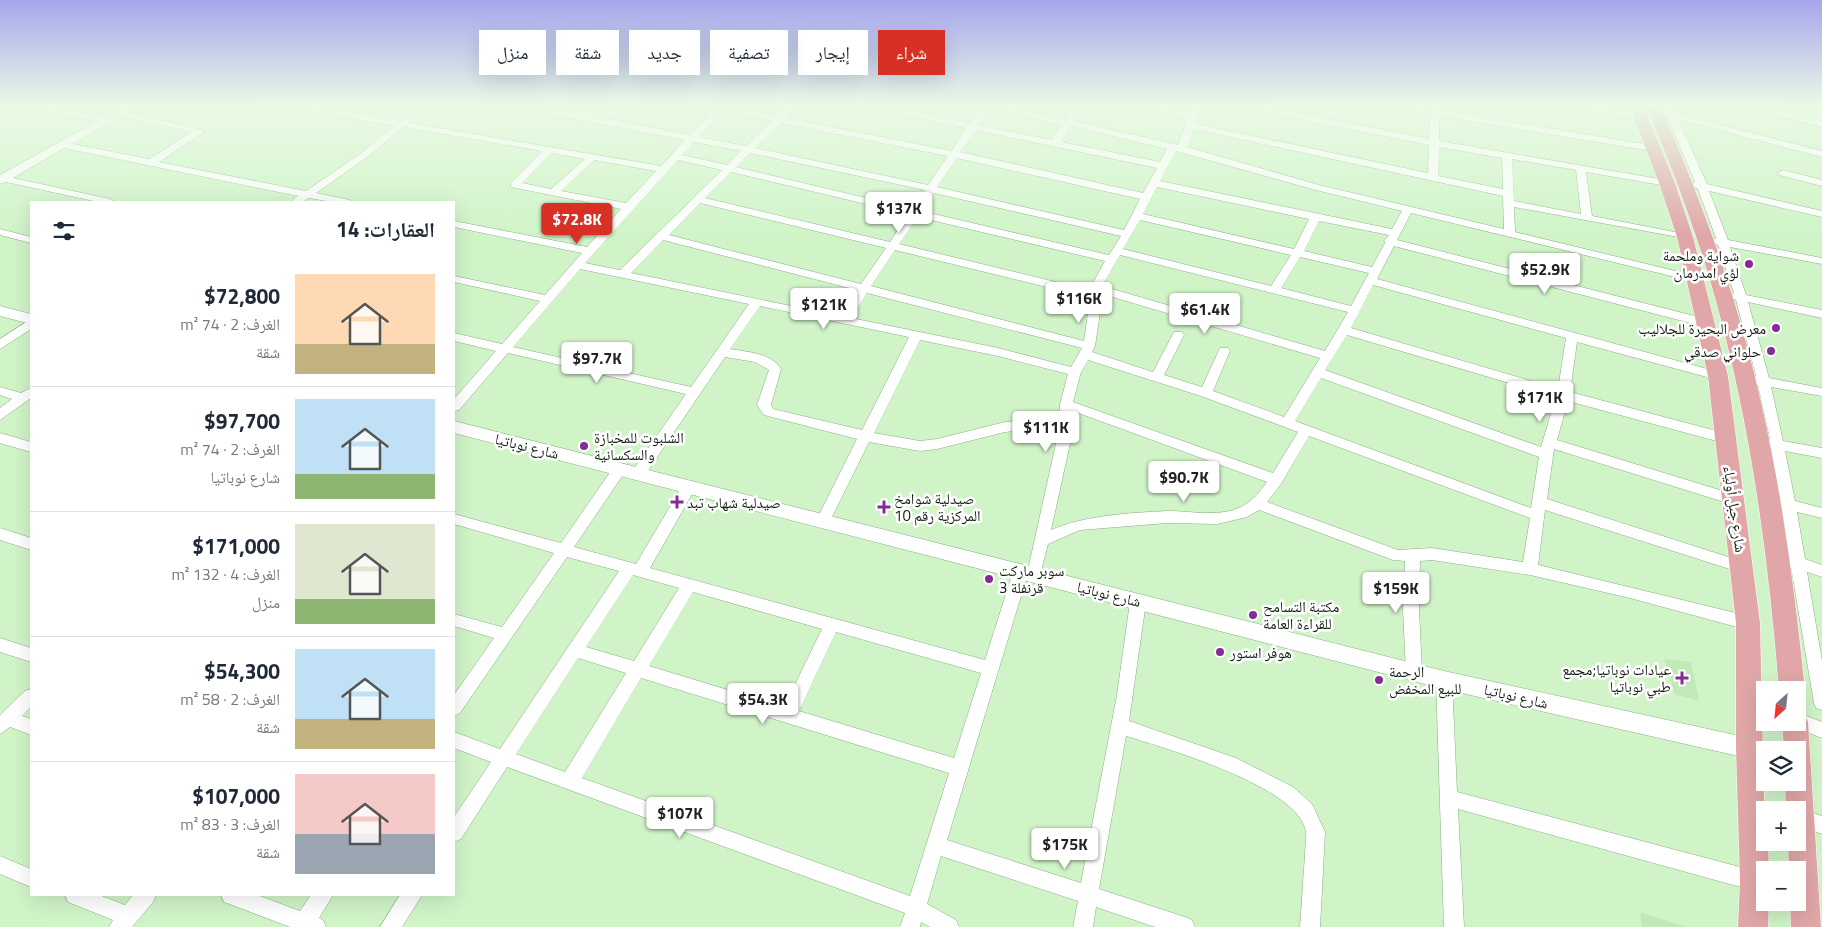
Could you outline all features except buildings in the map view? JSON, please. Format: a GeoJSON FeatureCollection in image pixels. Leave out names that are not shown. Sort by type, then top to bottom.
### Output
{"type":"FeatureCollection","features":[{"type":"Feature","properties":{"kind":"main road","name":"شارع جبل أولياء"},"geometry":{"type":"LineString","coordinates":[[1652,148],[1686,185],[1685,237],[1718,376],[1724,438],[1734,500],[1748,623],[1756,741]]}},
{"type":"Feature","properties":{"kind":"main road","name":"شارع جبل أولياء"},"geometry":{"type":"LineString","coordinates":[[1671,148],[1686,185],[1716,241],[1756,380],[1781,503],[1780,557],[1791,681]]}},
{"type":"Feature","properties":{"kind":"main road","name":"شارع جبل أولياء"},"geometry":{"type":"LineString","coordinates":[[1753,927],[1756,791]]}},
{"type":"Feature","properties":{"kind":"main road"},"geometry":{"type":"LineString","coordinates":[[1805,791],[1812,822],[1811,921]]}},
{"type":"Feature","properties":{"kind":"street"},"geometry":{"type":"LineString","coordinates":[[2,179],[58,148]]}},
{"type":"Feature","properties":{"kind":"street"},"geometry":{"type":"LineString","coordinates":[[74,148],[340,201]]}},
{"type":"Feature","properties":{"kind":"street"},"geometry":{"type":"LineString","coordinates":[[150,163],[173,148]]}},
{"type":"Feature","properties":{"kind":"street"},"geometry":{"type":"LineString","coordinates":[[298,201],[372,148]]}},
{"type":"Feature","properties":{"kind":"street"},"geometry":{"type":"LineString","coordinates":[[538,148],[663,169]]}},
{"type":"Feature","properties":{"kind":"street"},"geometry":{"type":"LineString","coordinates":[[455,406],[589,251],[682,148]]}},
{"type":"Feature","properties":{"kind":"street"},"geometry":{"type":"LineString","coordinates":[[742,148],[931,188],[1127,234]]}},
{"type":"Feature","properties":{"kind":"street"},"geometry":{"type":"LineString","coordinates":[[925,148],[1146,197]]}},
{"type":"Feature","properties":{"kind":"street"},"geometry":{"type":"LineString","coordinates":[[843,320],[958,148]]}},
{"type":"Feature","properties":{"kind":"street"},"geometry":{"type":"LineString","coordinates":[[1077,148],[1163,166]]}},
{"type":"Feature","properties":{"kind":"street"},"geometry":{"type":"LineString","coordinates":[[910,927],[991,669],[1042,540],[1066,430],[1066,404],[1076,372],[1086,350],[1096,299],[1094,287],[1127,234],[1163,166],[1177,148]]}},
{"type":"Feature","properties":{"kind":"street"},"geometry":{"type":"LineString","coordinates":[[1178,148],[1316,187],[1696,278]]}},
{"type":"Feature","properties":{"kind":"street"},"geometry":{"type":"LineString","coordinates":[[1306,148],[1433,178],[1587,218],[1685,237]]}},
{"type":"Feature","properties":{"kind":"street"},"geometry":{"type":"LineString","coordinates":[[1433,178],[1434,148]]}},
{"type":"Feature","properties":{"kind":"street"},"geometry":{"type":"LineString","coordinates":[[1464,148],[1581,170],[1686,185],[1820,213],[1822,225]]}},
{"type":"Feature","properties":{"kind":"street"},"geometry":{"type":"LineString","coordinates":[[1801,148],[1822,154]]}},
{"type":"Feature","properties":{"kind":"street"},"geometry":{"type":"LineString","coordinates":[[548,150],[515,185],[628,207]]}},
{"type":"Feature","properties":{"kind":"street"},"geometry":{"type":"LineString","coordinates":[[623,274],[750,150]]}},
{"type":"Feature","properties":{"kind":"street"},"geometry":{"type":"LineString","coordinates":[[675,156],[1274,290],[1354,310]]}},
{"type":"Feature","properties":{"kind":"street"},"geometry":{"type":"LineString","coordinates":[[1507,156],[1510,233]]}},
{"type":"Feature","properties":{"kind":"street"},"geometry":{"type":"LineString","coordinates":[[554,192],[592,157]]}},
{"type":"Feature","properties":{"kind":"street"},"geometry":{"type":"LineString","coordinates":[[1581,170],[1587,218]]}},
{"type":"Feature","properties":{"kind":"street"},"geometry":{"type":"LineString","coordinates":[[1783,173],[1822,183]]}},
{"type":"Feature","properties":{"kind":"street"},"geometry":{"type":"LineString","coordinates":[[2,179],[105,201]]}},
{"type":"Feature","properties":{"kind":"street"},"geometry":{"type":"LineString","coordinates":[[1153,183],[1315,217],[1706,323]]}},
{"type":"Feature","properties":{"kind":"street"},"geometry":{"type":"LineString","coordinates":[[699,200],[1094,292],[1328,356]]}},
{"type":"Feature","properties":{"kind":"street"},"geometry":{"type":"LineString","coordinates":[[1287,422],[1320,373],[1408,209]]}},
{"type":"Feature","properties":{"kind":"street"},"geometry":{"type":"LineString","coordinates":[[1136,216],[1298,252],[1572,337],[1718,376]]}},
{"type":"Feature","properties":{"kind":"street"},"geometry":{"type":"LineString","coordinates":[[1274,290],[1298,252],[1315,217]]}},
{"type":"Feature","properties":{"kind":"street"},"geometry":{"type":"LineString","coordinates":[[455,224],[589,251]]}},
{"type":"Feature","properties":{"kind":"street"},"geometry":{"type":"LineString","coordinates":[[0,232],[30,240]]}},
{"type":"Feature","properties":{"kind":"street"},"geometry":{"type":"LineString","coordinates":[[661,236],[863,288],[1086,350],[1157,377],[1537,509],[1742,567]]}},
{"type":"Feature","properties":{"kind":"street"},"geometry":{"type":"LineString","coordinates":[[1716,241],[1822,261]]}},
{"type":"Feature","properties":{"kind":"street"},"geometry":{"type":"LineString","coordinates":[[577,265],[998,352],[1076,372]]}},
{"type":"Feature","properties":{"kind":"street"},"geometry":{"type":"LineString","coordinates":[[455,279],[548,299]]}},
{"type":"Feature","properties":{"kind":"street"},"geometry":{"type":"LineString","coordinates":[[1733,295],[1822,314]]}},
{"type":"Feature","properties":{"kind":"street"},"geometry":{"type":"LineString","coordinates":[[455,707],[546,573],[695,392],[756,303]]}},
{"type":"Feature","properties":{"kind":"street"},"geometry":{"type":"LineString","coordinates":[[0,311],[30,319]]}},
{"type":"Feature","properties":{"kind":"street"},"geometry":{"type":"LineString","coordinates":[[0,345],[30,324]]}},
{"type":"Feature","properties":{"kind":"street"},"geometry":{"type":"LineString","coordinates":[[1344,330],[1563,395],[1724,438]]}},
{"type":"Feature","properties":{"kind":"street"},"geometry":{"type":"LineString","coordinates":[[823,521],[916,335]]}},
{"type":"Feature","properties":{"kind":"street"},"geometry":{"type":"LineString","coordinates":[[1157,377],[1178,335]]}},
{"type":"Feature","properties":{"kind":"street"},"geometry":{"type":"LineString","coordinates":[[455,337],[695,392]]}},
{"type":"Feature","properties":{"kind":"street"},"geometry":{"type":"LineString","coordinates":[[1530,569],[1547,448],[1563,395],[1572,337]]}},
{"type":"Feature","properties":{"kind":"street"},"geometry":{"type":"LineString","coordinates":[[1206,393],[1224,351]]}},
{"type":"Feature","properties":{"kind":"street"},"geometry":{"type":"LineString","coordinates":[[722,352],[763,361],[774,367],[764,405],[769,412],[865,436],[920,446],[937,444],[1015,426],[1025,425],[1066,430]]}},
{"type":"Feature","properties":{"kind":"street"},"geometry":{"type":"LineString","coordinates":[[1320,373],[1547,448],[1734,500]]}},
{"type":"Feature","properties":{"kind":"street"},"geometry":{"type":"LineString","coordinates":[[1756,380],[1822,392]]}},
{"type":"Feature","properties":{"kind":"street"},"geometry":{"type":"LineString","coordinates":[[0,391],[27,395]]}},
{"type":"Feature","properties":{"kind":"street"},"geometry":{"type":"LineString","coordinates":[[0,415],[27,395]]}},
{"type":"Feature","properties":{"kind":"street"},"geometry":{"type":"LineString","coordinates":[[1066,404],[1276,480]]}},
{"type":"Feature","properties":{"kind":"street","name":"شارع نوباتيا"},"geometry":{"type":"LineString","coordinates":[[455,427],[1444,680],[1756,752]]}},
{"type":"Feature","properties":{"kind":"street"},"geometry":{"type":"LineString","coordinates":[[1042,540],[1078,525],[1167,517],[1217,518],[1242,513],[1258,504],[1276,480],[1306,429]]}},
{"type":"Feature","properties":{"kind":"street"},"geometry":{"type":"LineString","coordinates":[[0,438],[30,447]]}},
{"type":"Feature","properties":{"kind":"street"},"geometry":{"type":"LineString","coordinates":[[1769,442],[1822,453]]}},
{"type":"Feature","properties":{"kind":"street"},"geometry":{"type":"LineString","coordinates":[[455,832],[689,487]]}},
{"type":"Feature","properties":{"kind":"street"},"geometry":{"type":"LineString","coordinates":[[1781,503],[1822,513]]}},
{"type":"Feature","properties":{"kind":"street"},"geometry":{"type":"LineString","coordinates":[[1781,503],[1799,563],[1816,648],[1822,703]]}},
{"type":"Feature","properties":{"kind":"street"},"geometry":{"type":"LineString","coordinates":[[1258,504],[1389,553],[1413,556],[1432,554],[1530,569],[1630,592],[1748,623]]}},
{"type":"Feature","properties":{"kind":"street"},"geometry":{"type":"LineString","coordinates":[[455,519],[991,669]]}},
{"type":"Feature","properties":{"kind":"street"},"geometry":{"type":"LineString","coordinates":[[0,534],[30,544]]}},
{"type":"Feature","properties":{"kind":"street"},"geometry":{"type":"LineString","coordinates":[[1413,556],[1411,623],[1414,672]]}},
{"type":"Feature","properties":{"kind":"street"},"geometry":{"type":"LineString","coordinates":[[1780,557],[1822,571]]}},
{"type":"Feature","properties":{"kind":"street"},"geometry":{"type":"LineString","coordinates":[[570,781],[689,585]]}},
{"type":"Feature","properties":{"kind":"street"},"geometry":{"type":"LineString","coordinates":[[1083,927],[1120,726],[1138,602]]}},
{"type":"Feature","properties":{"kind":"street"},"geometry":{"type":"LineString","coordinates":[[455,620],[504,634]]}},
{"type":"Feature","properties":{"kind":"street"},"geometry":{"type":"LineString","coordinates":[[788,716],[832,625]]}},
{"type":"Feature","properties":{"kind":"street"},"geometry":{"type":"LineString","coordinates":[[1788,638],[1816,648]]}},
{"type":"Feature","properties":{"kind":"street"},"geometry":{"type":"LineString","coordinates":[[0,644],[30,656]]}},
{"type":"Feature","properties":{"kind":"street"},"geometry":{"type":"LineString","coordinates":[[577,651],[638,668],[959,768]]}},
{"type":"Feature","properties":{"kind":"street"},"geometry":{"type":"LineString","coordinates":[[1444,680],[1449,798],[1459,926]]}},
{"type":"Feature","properties":{"kind":"street"},"geometry":{"type":"LineString","coordinates":[[4,722],[30,697]]}},
{"type":"Feature","properties":{"kind":"street"},"geometry":{"type":"LineString","coordinates":[[4,722],[30,728]]}},
{"type":"Feature","properties":{"kind":"street"},"geometry":{"type":"LineString","coordinates":[[1806,725],[1822,730]]}},
{"type":"Feature","properties":{"kind":"street"},"geometry":{"type":"LineString","coordinates":[[1120,726],[1236,765],[1263,778],[1289,795],[1308,813],[1315,829],[1310,927]]}},
{"type":"Feature","properties":{"kind":"street"},"geometry":{"type":"LineString","coordinates":[[455,740],[916,908],[949,927]]}},
{"type":"Feature","properties":{"kind":"street"},"geometry":{"type":"LineString","coordinates":[[1449,798],[1755,881]]}},
{"type":"Feature","properties":{"kind":"street"},"geometry":{"type":"LineString","coordinates":[[935,845],[1185,927]]}},
{"type":"Feature","properties":{"kind":"street"},"geometry":{"type":"LineString","coordinates":[[0,865],[30,878]]}},
{"type":"Feature","properties":{"kind":"street"},"geometry":{"type":"LineString","coordinates":[[77,896],[124,922],[145,896]]}},
{"type":"Feature","properties":{"kind":"street"},"geometry":{"type":"LineString","coordinates":[[234,896],[307,925],[322,896]]}},
{"type":"Feature","properties":{"kind":"street"},"geometry":{"type":"LineString","coordinates":[[390,927],[411,896]]}},
{"type":"Feature","properties":{"kind":"shaded area","name":"عيادات نوباتيا;مجمع طبي نوباتيا"},"geometry":{"type":"Polygon","coordinates":[[[1664,659],[1691,662],[1699,701],[1675,694],[1664,659]]]}},
{"type":"Feature","properties":{"kind":"shaded area"},"geometry":{"type":"Polygon","coordinates":[[[1640,912],[1687,927],[1642,927],[1640,912]]]}},
{"type":"Feature","properties":{"kind":"place","name":"شواية وملحمة لؤي امدرمان"},"geometry":{"type":"Point","coordinates":[1749,264]}},
{"type":"Feature","properties":{"kind":"place","name":"معرض البحيرة للجلاليب"},"geometry":{"type":"Point","coordinates":[1776,328]}},
{"type":"Feature","properties":{"kind":"place","name":"حلواني صدقي"},"geometry":{"type":"Point","coordinates":[1771,351]}},
{"type":"Feature","properties":{"kind":"place","name":"الشلبوت للمخبازة والسكسانية"},"geometry":{"type":"Point","coordinates":[584,446]}},
{"type":"Feature","properties":{"kind":"place","name":"صيدلية شهاب تبد"},"geometry":{"type":"Point","coordinates":[677,502]}},
{"type":"Feature","properties":{"kind":"place","name":"صيدلية شوامخ المركزية رقم 10"},"geometry":{"type":"Point","coordinates":[884,507]}},
{"type":"Feature","properties":{"kind":"place","name":"سوبر ماركت قرنفلة 3"},"geometry":{"type":"Point","coordinates":[989,579]}},
{"type":"Feature","properties":{"kind":"place","name":"مكتبة التسامح للقراءة العامة"},"geometry":{"type":"Point","coordinates":[1253,615]}},
{"type":"Feature","properties":{"kind":"place","name":"هوفر استور"},"geometry":{"type":"Point","coordinates":[1220,652]}},
{"type":"Feature","properties":{"kind":"place","name":"عيادات نوباتيا;مجمع طبي نوباتيا"},"geometry":{"type":"Point","coordinates":[1682,678]}},
{"type":"Feature","properties":{"kind":"place","name":"الرحمة للبيع المخفض"},"geometry":{"type":"Point","coordinates":[1379,680]}}]}
